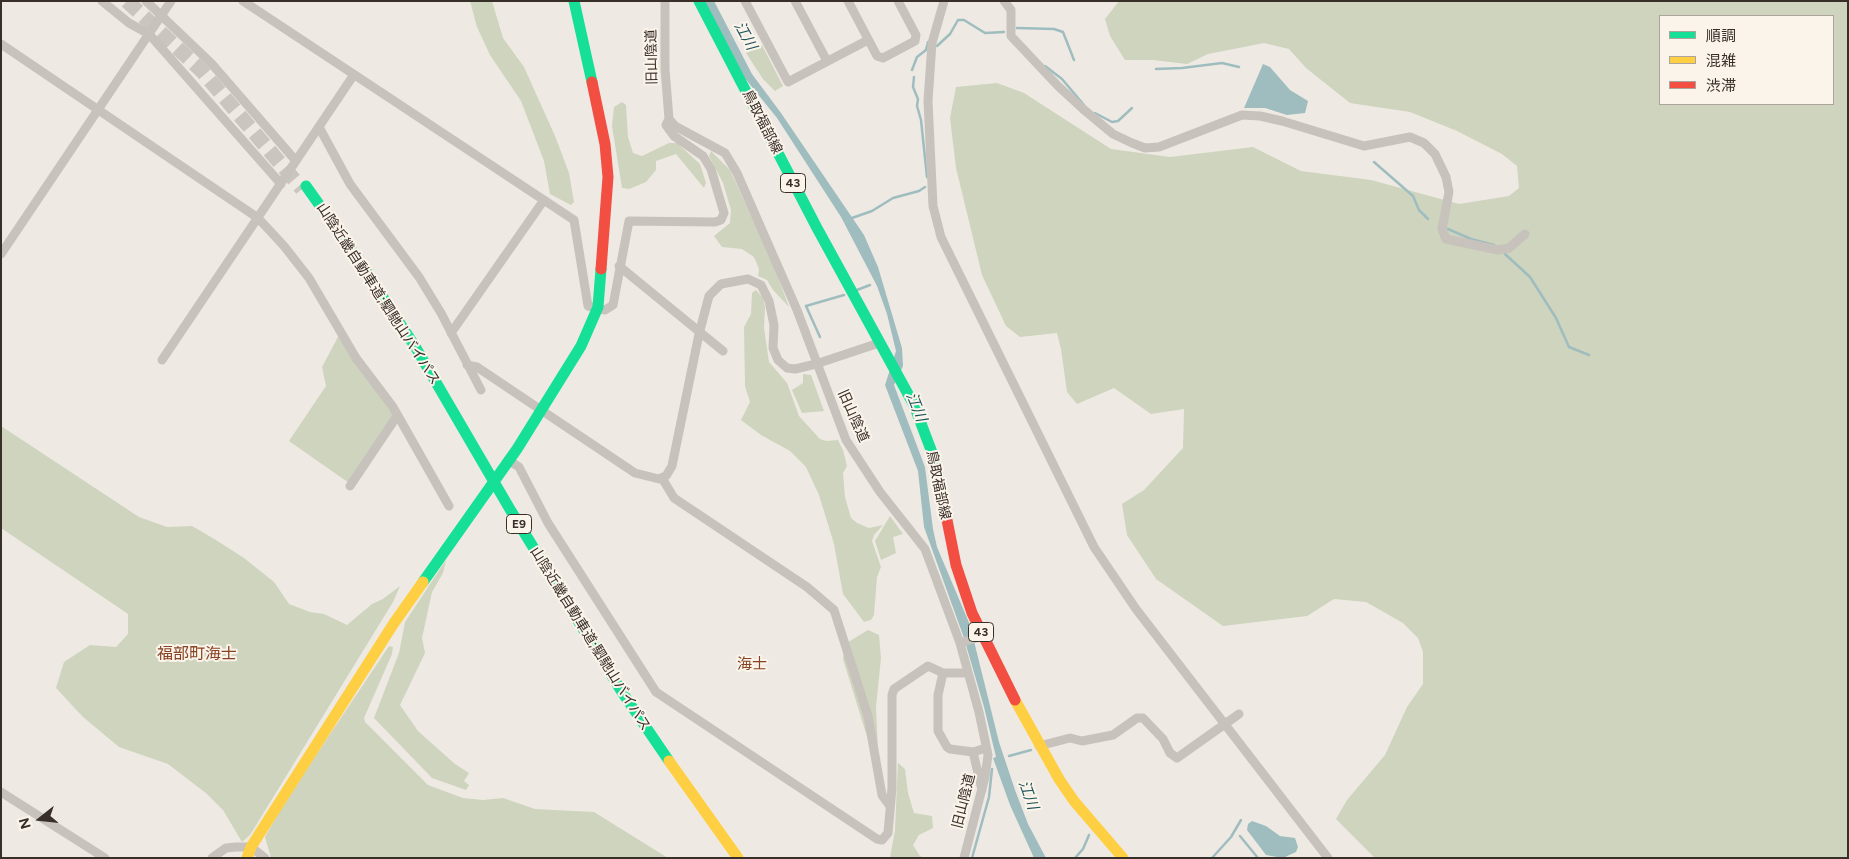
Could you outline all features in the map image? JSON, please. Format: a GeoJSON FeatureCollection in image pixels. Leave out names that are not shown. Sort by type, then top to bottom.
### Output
{"type":"FeatureCollection","features":[{"type":"Feature","properties":{"kind":"main road"},"geometry":{"type":"LineString","coordinates":[[249,852],[394,623],[541,410],[581,346],[598,308],[608,176],[605,144],[574,1]]}},
{"type":"Feature","properties":{"kind":"main road","name":"鳥取福部線"},"geometry":{"type":"LineString","coordinates":[[699,1],[879,343],[914,405],[936,463],[956,565],[979,638],[1039,746],[1074,801],[1123,858]]}},
{"type":"Feature","properties":{"kind":"main road","name":"山陰近畿自動車道;駟馳山バイパス"},"geometry":{"type":"LineString","coordinates":[[731,858],[672,777],[617,696],[410,352],[304,187],[360,262],[416,348],[622,692],[677,774],[738,858]]}},
{"type":"Feature","properties":{"kind":"street"},"geometry":{"type":"LineString","coordinates":[[102,1],[129,23],[149,34],[281,184]]}},
{"type":"Feature","properties":{"kind":"street"},"geometry":{"type":"LineString","coordinates":[[146,1],[211,64],[296,161]]}},
{"type":"Feature","properties":{"kind":"street"},"geometry":{"type":"LineString","coordinates":[[1,254],[171,1]]}},
{"type":"Feature","properties":{"kind":"street"},"geometry":{"type":"LineString","coordinates":[[243,1],[353,76],[574,220],[588,306],[605,310],[613,305],[629,221],[715,222],[721,220],[724,213],[711,169],[703,156],[674,136],[666,125],[669,119]]}},
{"type":"Feature","properties":{"kind":"street","name":"旧山陰道"},"geometry":{"type":"LineString","coordinates":[[665,1],[665,71],[669,119],[676,126],[724,153],[737,173],[797,310],[846,440],[880,492],[925,549],[961,643],[988,755],[982,790],[964,858]]}},
{"type":"Feature","properties":{"kind":"street"},"geometry":{"type":"LineString","coordinates":[[795,1],[827,61]]}},
{"type":"Feature","properties":{"kind":"street"},"geometry":{"type":"LineString","coordinates":[[848,1],[877,56],[883,58],[915,41],[916,35],[898,1]]}},
{"type":"Feature","properties":{"kind":"street"},"geometry":{"type":"LineString","coordinates":[[944,1],[932,43],[928,101],[933,206],[941,237],[1086,531],[1136,609],[1226,724],[1244,752],[1328,858]]}},
{"type":"Feature","properties":{"kind":"street"},"geometry":{"type":"LineString","coordinates":[[1004,1],[1011,10],[1011,36],[1016,42],[1083,109],[1113,134],[1132,143],[1145,148],[1159,147],[1242,116],[1260,116],[1282,121],[1364,146],[1410,137],[1424,143],[1435,154],[1446,177],[1449,192],[1442,229],[1446,239],[1498,250],[1510,248],[1525,234]]}},
{"type":"Feature","properties":{"kind":"street"},"geometry":{"type":"LineString","coordinates":[[748,2],[788,82],[868,40]]}},
{"type":"Feature","properties":{"kind":"street"},"geometry":{"type":"LineString","coordinates":[[1,44],[258,218],[284,246],[309,278],[356,358],[393,407],[449,506]]}},
{"type":"Feature","properties":{"kind":"street"},"geometry":{"type":"LineString","coordinates":[[162,360],[353,76]]}},
{"type":"Feature","properties":{"kind":"street"},"geometry":{"type":"LineString","coordinates":[[319,127],[350,184],[419,277],[481,390]]}},
{"type":"Feature","properties":{"kind":"street"},"geometry":{"type":"LineString","coordinates":[[451,333],[544,200]]}},
{"type":"Feature","properties":{"kind":"street"},"geometry":{"type":"LineString","coordinates":[[619,266],[699,334],[723,351]]}},
{"type":"Feature","properties":{"kind":"street"},"geometry":{"type":"LineString","coordinates":[[466,365],[477,367],[635,473],[662,478],[666,476],[672,466],[699,334],[709,296],[721,284],[748,279],[761,285],[769,301],[774,325],[773,348],[778,360],[787,368],[795,369],[816,364],[879,343]]}},
{"type":"Feature","properties":{"kind":"street"},"geometry":{"type":"LineString","coordinates":[[350,486],[397,416]]}},
{"type":"Feature","properties":{"kind":"street"},"geometry":{"type":"LineString","coordinates":[[508,460],[519,467],[548,524],[656,692],[877,839],[882,840],[887,836],[892,788],[892,692],[895,687],[928,666],[943,673],[967,673]]}},
{"type":"Feature","properties":{"kind":"street"},"geometry":{"type":"LineString","coordinates":[[662,478],[674,498],[806,587],[834,610],[868,716],[882,796],[890,806]]}},
{"type":"Feature","properties":{"kind":"street"},"geometry":{"type":"LineString","coordinates":[[961,643],[979,638]]}},
{"type":"Feature","properties":{"kind":"street"},"geometry":{"type":"LineString","coordinates":[[943,673],[938,696],[938,731],[950,749],[973,752],[986,748]]}},
{"type":"Feature","properties":{"kind":"street"},"geometry":{"type":"LineString","coordinates":[[1039,746],[1070,738],[1082,741],[1113,736],[1137,718],[1143,718],[1163,739],[1170,753],[1177,758],[1239,714]]}},
{"type":"Feature","properties":{"kind":"street"},"geometry":{"type":"LineString","coordinates":[[973,752],[982,790]]}},
{"type":"Feature","properties":{"kind":"street"},"geometry":{"type":"LineString","coordinates":[[1,792],[106,858]]}},
{"type":"Feature","properties":{"kind":"street"},"geometry":{"type":"LineString","coordinates":[[212,858],[226,848],[249,852],[264,858]]}},
{"type":"Feature","properties":{"kind":"green space"},"geometry":{"type":"Polygon","coordinates":[[[470,1],[492,1],[503,38],[524,67],[555,136],[569,173],[574,202],[571,205],[550,194],[544,161],[521,101],[490,55],[477,27],[470,1]]]}},
{"type":"Feature","properties":{"kind":"green space"},"geometry":{"type":"Polygon","coordinates":[[[1119,1],[1848,1],[1848,858],[1375,858],[1336,819],[1347,800],[1385,755],[1407,707],[1423,684],[1423,652],[1418,638],[1403,623],[1366,602],[1334,599],[1307,616],[1223,626],[1156,579],[1127,535],[1122,504],[1144,490],[1183,448],[1184,409],[1151,414],[1114,388],[1077,404],[1067,392],[1057,333],[1020,337],[1006,326],[982,275],[956,168],[950,118],[956,87],[997,83],[1024,93],[1111,149],[1170,157],[1253,147],[1301,171],[1371,180],[1459,204],[1509,196],[1519,188],[1517,166],[1502,154],[1457,131],[1410,112],[1350,103],[1306,68],[1289,49],[1264,43],[1208,54],[1187,64],[1153,60],[1125,60],[1110,36],[1105,19],[1119,1]]]}},
{"type":"Feature","properties":{"kind":"green space"},"geometry":{"type":"Polygon","coordinates":[[[762,45],[783,86],[775,91],[763,79],[746,53],[762,45]]]}},
{"type":"Feature","properties":{"kind":"green space"},"geometry":{"type":"Polygon","coordinates":[[[622,102],[626,105],[628,137],[633,153],[642,156],[669,143],[677,143],[700,164],[706,183],[704,188],[676,154],[656,161],[656,170],[646,182],[629,189],[622,188],[612,126],[614,107],[622,102]]]}},
{"type":"Feature","properties":{"kind":"green space"},"geometry":{"type":"Polygon","coordinates":[[[711,151],[730,170],[772,261],[789,307],[773,290],[767,280],[758,276],[759,269],[754,257],[742,249],[722,247],[714,236],[730,223],[731,210],[723,183],[709,156],[711,151]]]}},
{"type":"Feature","properties":{"kind":"green space"},"geometry":{"type":"Polygon","coordinates":[[[756,290],[763,298],[765,307],[764,328],[769,362],[787,383],[799,416],[820,439],[826,441],[838,440],[843,450],[847,466],[843,473],[845,497],[851,518],[869,528],[883,525],[874,535],[872,541],[881,567],[877,577],[874,615],[871,620],[864,622],[843,594],[834,544],[819,495],[806,467],[790,451],[761,435],[741,420],[750,402],[745,386],[744,327],[751,314],[752,293],[756,290]]]}},
{"type":"Feature","properties":{"kind":"green space"},"geometry":{"type":"Polygon","coordinates":[[[339,335],[392,410],[394,417],[349,483],[289,441],[326,386],[322,367],[339,335]]]}},
{"type":"Feature","properties":{"kind":"green space"},"geometry":{"type":"Polygon","coordinates":[[[803,374],[811,375],[824,411],[802,413],[792,390],[803,383],[803,374]]]}},
{"type":"Feature","properties":{"kind":"green space"},"geometry":{"type":"Polygon","coordinates":[[[1,426],[139,517],[167,527],[192,526],[216,540],[244,558],[274,582],[289,604],[310,612],[324,614],[347,625],[372,604],[383,599],[400,586],[393,602],[250,835],[242,842],[223,810],[207,794],[168,764],[119,747],[83,717],[56,688],[64,662],[90,645],[116,647],[128,634],[128,614],[1,528],[1,426]]]}},
{"type":"Feature","properties":{"kind":"green space"},"geometry":{"type":"Polygon","coordinates":[[[890,516],[903,534],[893,537],[896,553],[881,560],[875,541],[890,516]]]}},
{"type":"Feature","properties":{"kind":"green space"},"geometry":{"type":"Polygon","coordinates":[[[446,560],[443,573],[432,592],[422,638],[425,653],[400,705],[418,731],[455,764],[469,773],[464,781],[469,785],[466,790],[432,778],[374,718],[399,653],[405,622],[446,560]]]}},
{"type":"Feature","properties":{"kind":"green space"},"geometry":{"type":"Polygon","coordinates":[[[868,630],[879,635],[881,658],[876,707],[878,752],[874,759],[843,659],[845,644],[868,630]]]}},
{"type":"Feature","properties":{"kind":"green space"},"geometry":{"type":"Polygon","coordinates":[[[389,646],[393,647],[392,654],[364,718],[365,722],[428,785],[463,798],[483,800],[503,798],[535,809],[594,812],[668,858],[271,858],[265,837],[284,803],[389,646]]]}},
{"type":"Feature","properties":{"kind":"green space"},"geometry":{"type":"Polygon","coordinates":[[[898,763],[905,769],[908,793],[914,813],[932,816],[933,828],[919,835],[913,845],[920,856],[925,858],[890,858],[895,830],[898,763]]]}},
{"type":"Feature","properties":{"kind":"water"},"geometry":{"type":"Polygon","coordinates":[[[704,1],[714,1],[752,74],[781,113],[864,235],[878,267],[902,348],[903,366],[894,385],[925,467],[937,547],[970,625],[999,742],[1015,790],[1028,824],[1046,858],[1034,858],[1010,805],[993,758],[996,757],[984,707],[964,638],[924,527],[918,471],[885,385],[896,351],[887,314],[877,286],[841,217],[777,118],[744,77],[704,1]]]}},
{"type":"Feature","properties":{"kind":"water"},"geometry":{"type":"Polygon","coordinates":[[[1263,64],[1270,67],[1290,90],[1308,101],[1305,113],[1287,115],[1265,108],[1244,108],[1263,64]]]}},
{"type":"Feature","properties":{"kind":"water"},"geometry":{"type":"Polygon","coordinates":[[[1252,821],[1266,826],[1280,836],[1295,838],[1298,847],[1296,852],[1283,858],[1266,855],[1247,830],[1248,824],[1252,821]]]}},
{"type":"Feature","properties":{"kind":"waterway"},"geometry":{"type":"LineString","coordinates":[[937,46],[950,34],[958,20],[964,20],[985,33],[1004,32]]}},
{"type":"Feature","properties":{"kind":"waterway"},"geometry":{"type":"LineString","coordinates":[[1017,28],[1054,29],[1063,32],[1074,60]]}},
{"type":"Feature","properties":{"kind":"waterway"},"geometry":{"type":"LineString","coordinates":[[912,70],[917,57],[926,50],[928,42]]}},
{"type":"Feature","properties":{"kind":"waterway"},"geometry":{"type":"LineString","coordinates":[[1156,69],[1222,63],[1239,67]]}},
{"type":"Feature","properties":{"kind":"waterway"},"geometry":{"type":"LineString","coordinates":[[1045,66],[1062,79],[1084,105]]}},
{"type":"Feature","properties":{"kind":"waterway"},"geometry":{"type":"LineString","coordinates":[[914,77],[913,87],[918,99],[917,106],[921,120],[927,177]]}},
{"type":"Feature","properties":{"kind":"waterway"},"geometry":{"type":"LineString","coordinates":[[1095,113],[1112,122],[1118,121],[1132,108]]}},
{"type":"Feature","properties":{"kind":"waterway"},"geometry":{"type":"LineString","coordinates":[[1374,162],[1413,196],[1419,210],[1428,219]]}},
{"type":"Feature","properties":{"kind":"waterway"},"geometry":{"type":"LineString","coordinates":[[849,219],[872,211],[893,198],[919,191],[925,187]]}},
{"type":"Feature","properties":{"kind":"waterway"},"geometry":{"type":"LineString","coordinates":[[1448,229],[1471,239],[1494,245]]}},
{"type":"Feature","properties":{"kind":"waterway"},"geometry":{"type":"LineString","coordinates":[[1505,254],[1530,277],[1556,318],[1569,347],[1589,355]]}},
{"type":"Feature","properties":{"kind":"waterway"},"geometry":{"type":"LineString","coordinates":[[857,290],[870,285]]}},
{"type":"Feature","properties":{"kind":"waterway"},"geometry":{"type":"LineString","coordinates":[[820,337],[806,306],[844,295]]}},
{"type":"Feature","properties":{"kind":"waterway"},"geometry":{"type":"LineString","coordinates":[[1009,756],[1031,750]]}},
{"type":"Feature","properties":{"kind":"waterway"},"geometry":{"type":"LineString","coordinates":[[972,858],[989,797],[992,769]]}},
{"type":"Feature","properties":{"kind":"waterway"},"geometry":{"type":"LineString","coordinates":[[1212,858],[1231,837],[1241,820]]}},
{"type":"Feature","properties":{"kind":"waterway"},"geometry":{"type":"LineString","coordinates":[[1075,858],[1083,849],[1089,835]]}},
{"type":"Feature","properties":{"kind":"waterway"},"geometry":{"type":"LineString","coordinates":[[1240,836],[1258,858]]}},
{"type":"Feature","properties":{"kind":"tunnel"},"geometry":{"type":"LineString","coordinates":[[127,1],[202,71],[302,189]]}},
{"type":"Feature","properties":{"kind":"traffic: fast"},"geometry":{"type":"LineString","coordinates":[[574,1],[592,82]]}},
{"type":"Feature","properties":{"kind":"traffic: fast"},"geometry":{"type":"LineString","coordinates":[[699,1],[817,228],[914,405],[936,463],[939,480]]}},
{"type":"Feature","properties":{"kind":"traffic: fast"},"geometry":{"type":"LineString","coordinates":[[306,186],[360,262],[416,348],[511,511],[622,692],[669,761]]}},
{"type":"Feature","properties":{"kind":"traffic: fast"},"geometry":{"type":"LineString","coordinates":[[423,582],[517,449],[581,346],[598,307],[601,269]]}},
{"type":"Feature","properties":{"kind":"traffic: slow"},"geometry":{"type":"LineString","coordinates":[[247,858],[251,847],[394,623],[423,582]]}},
{"type":"Feature","properties":{"kind":"traffic: slow"},"geometry":{"type":"LineString","coordinates":[[1015,700],[1059,779],[1074,801],[1123,858]]}},
{"type":"Feature","properties":{"kind":"traffic: slow"},"geometry":{"type":"LineString","coordinates":[[669,761],[738,858]]}},
{"type":"Feature","properties":{"kind":"traffic: jam"},"geometry":{"type":"LineString","coordinates":[[592,82],[605,144],[608,177],[601,269]]}},
{"type":"Feature","properties":{"kind":"traffic: jam"},"geometry":{"type":"LineString","coordinates":[[939,480],[956,565],[972,613],[1015,700]]}},
{"type":"Feature","properties":{"kind":"district","name":"福部町海士"},"geometry":{"type":"Point","coordinates":[197,654]}},
{"type":"Feature","properties":{"kind":"district","name":"海士"},"geometry":{"type":"Point","coordinates":[752,665]}},
{"type":"Feature","properties":{"kind":"water label","name":"江川"},"geometry":{"type":"Point","coordinates":[745,36]}},
{"type":"Feature","properties":{"kind":"water label","name":"江川"},"geometry":{"type":"Point","coordinates":[916,407]}},
{"type":"Feature","properties":{"kind":"water label","name":"江川"},"geometry":{"type":"Point","coordinates":[1028,795]}}]}
